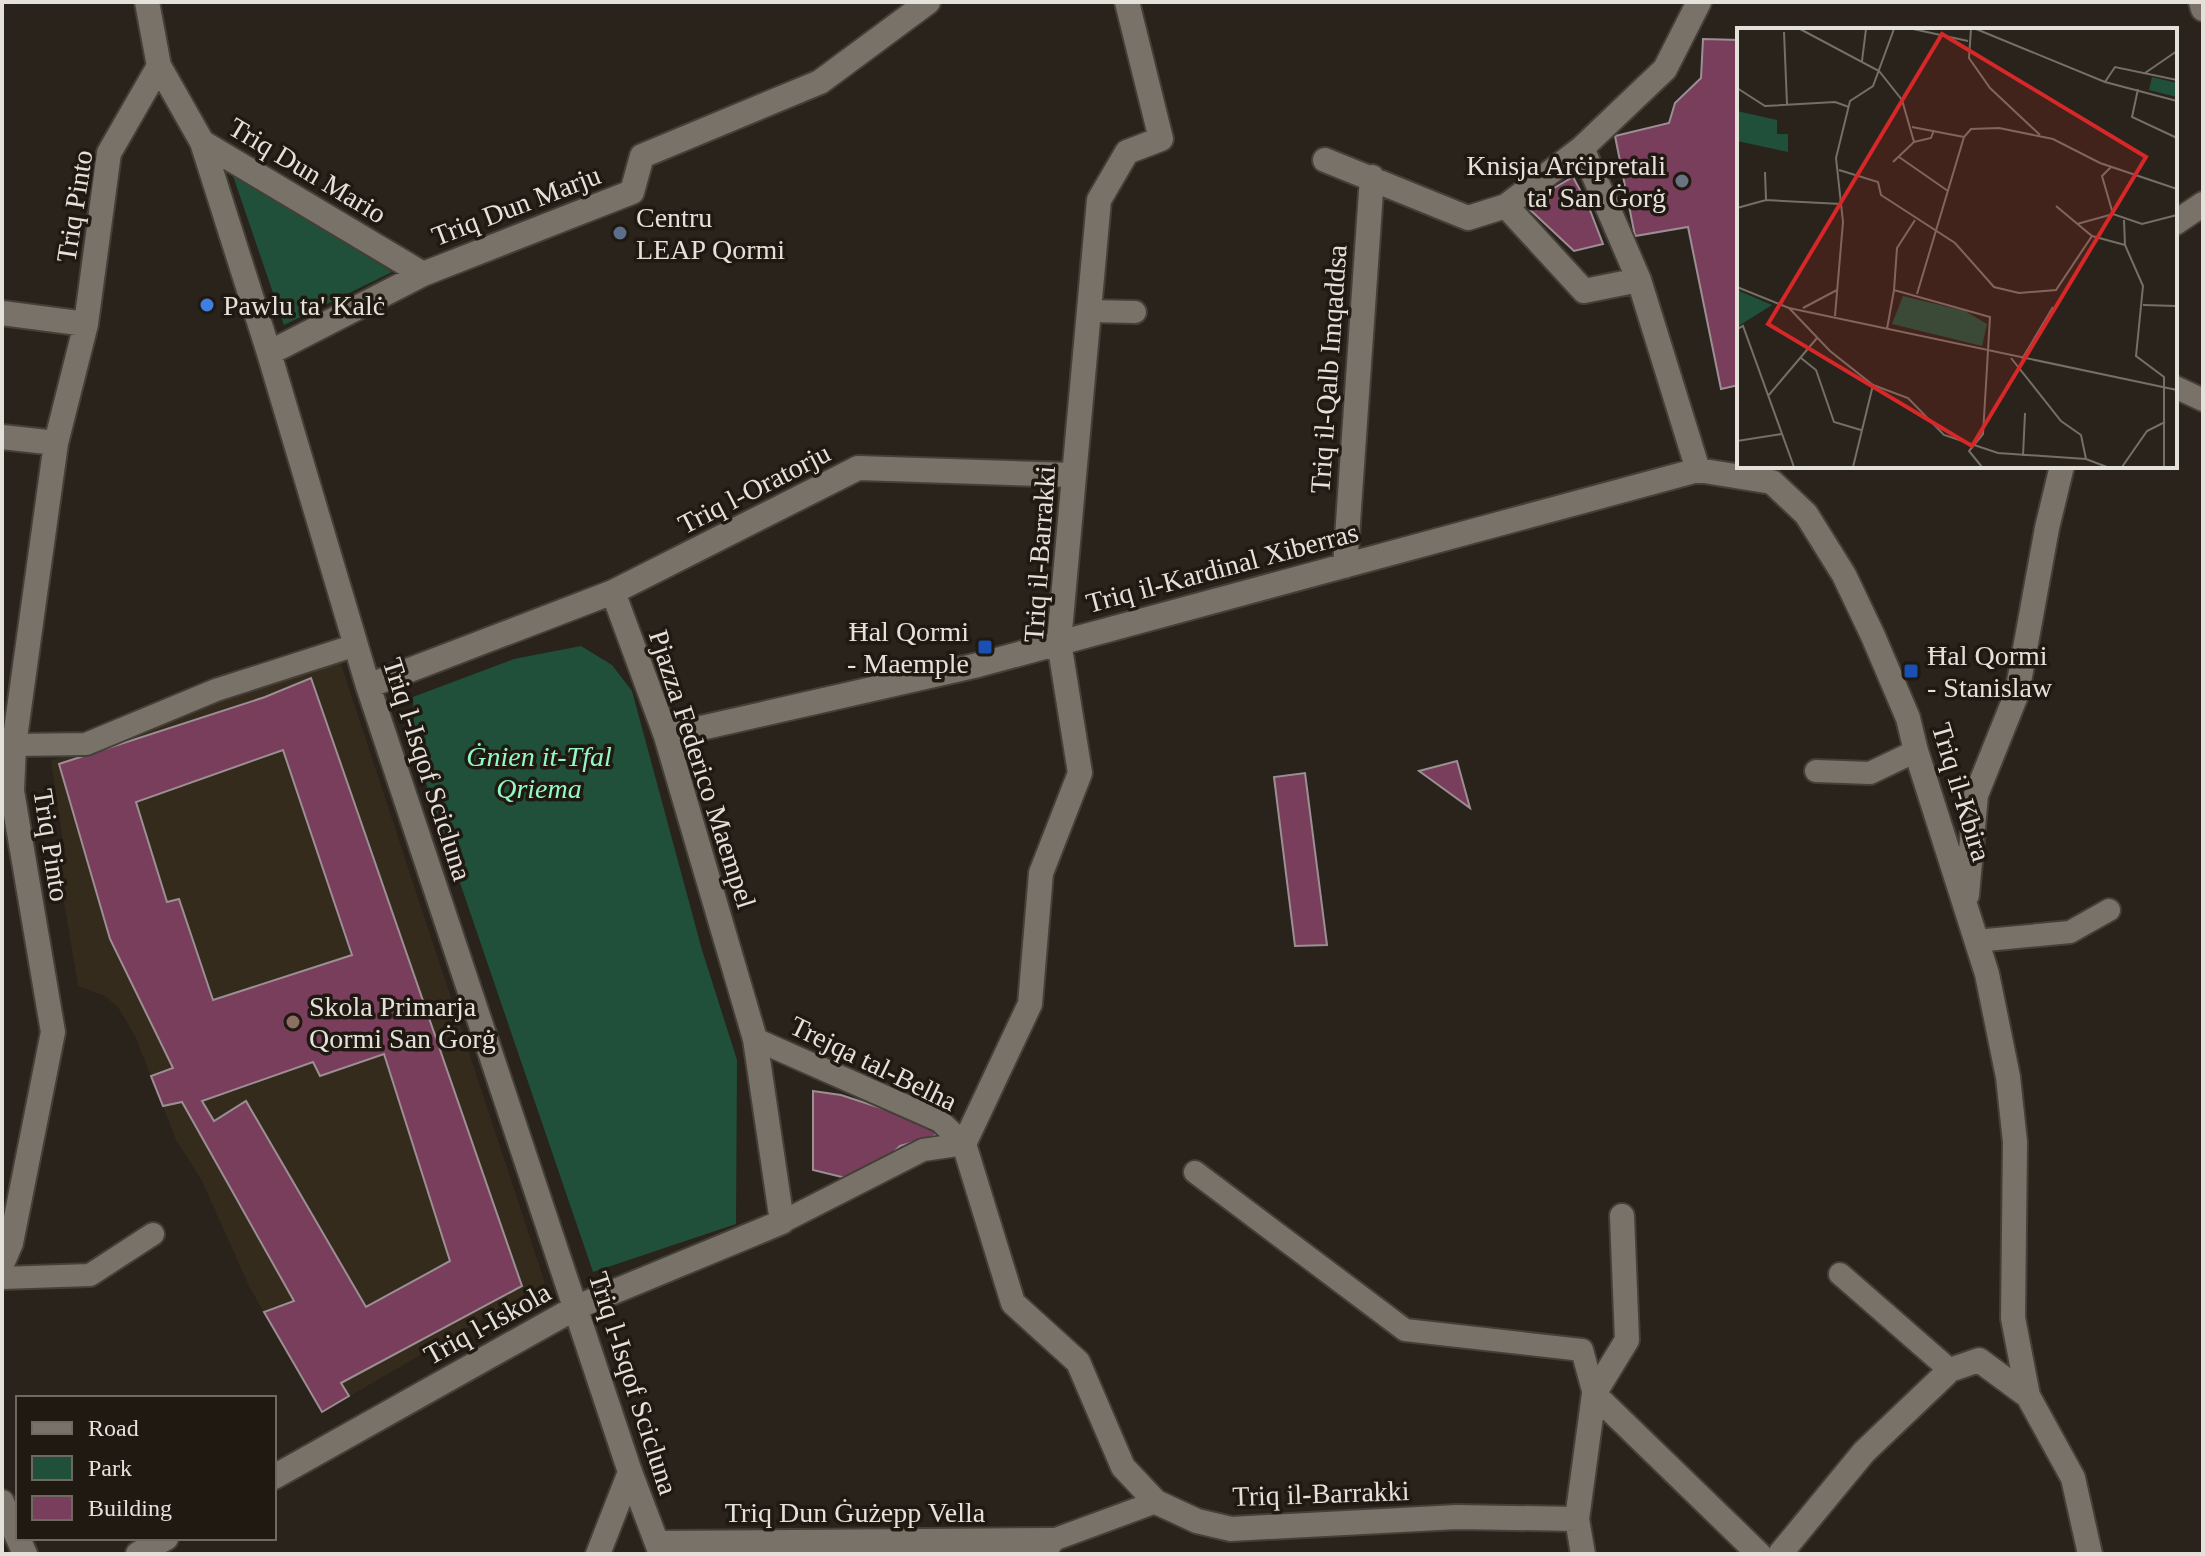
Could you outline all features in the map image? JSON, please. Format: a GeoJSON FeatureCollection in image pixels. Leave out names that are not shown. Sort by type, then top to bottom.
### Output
{"type":"FeatureCollection","features":[{"type":"Feature","properties":{"kind":"street","name":"Triq l-Isqof Scicluna"},"geometry":{"type":"LineString","coordinates":[[147,2],[159,66],[202,142],[269,353],[368,686],[630,1472],[659,1549]]}},
{"type":"Feature","properties":{"kind":"street","name":"Triq il-Barrakki"},"geometry":{"type":"LineString","coordinates":[[1127,2],[1161,139],[1127,152],[1099,200],[1059,642],[1080,773],[1041,873],[1030,1004],[964,1144],[1013,1303],[1078,1362],[1123,1467],[1156,1502],[1197,1521],[1231,1529],[1457,1517],[1577,1519]]}},
{"type":"Feature","properties":{"kind":"street"},"geometry":{"type":"LineString","coordinates":[[1325,160],[1468,218],[1506,206],[1582,148],[1665,69],[1699,2]]}},
{"type":"Feature","properties":{"kind":"street"},"geometry":{"type":"LineString","coordinates":[[2201,2],[2203,9]]}},
{"type":"Feature","properties":{"kind":"street","name":"Triq Dun Marju"},"geometry":{"type":"LineString","coordinates":[[269,353],[423,274],[632,192],[642,156],[820,82],[919,5]]}},
{"type":"Feature","properties":{"kind":"street","name":"Triq Pinto"},"geometry":{"type":"LineString","coordinates":[[2,1264],[11,1243],[53,1032],[7,792],[56,443],[86,324],[109,153],[159,66]]}},
{"type":"Feature","properties":{"kind":"street","name":"Triq Dun Mario"},"geometry":{"type":"LineString","coordinates":[[202,142],[423,274]]}},
{"type":"Feature","properties":{"kind":"street"},"geometry":{"type":"LineString","coordinates":[[1582,148],[1639,280],[1698,470]]}},
{"type":"Feature","properties":{"kind":"street","name":"Triq il-Qalb Imqaddsa"},"geometry":{"type":"LineString","coordinates":[[1345,566],[1372,177]]}},
{"type":"Feature","properties":{"kind":"street"},"geometry":{"type":"LineString","coordinates":[[2177,222],[2203,204]]}},
{"type":"Feature","properties":{"kind":"street"},"geometry":{"type":"LineString","coordinates":[[1506,206],[1584,291],[1639,280]]}},
{"type":"Feature","properties":{"kind":"street"},"geometry":{"type":"LineString","coordinates":[[2,313],[86,324]]}},
{"type":"Feature","properties":{"kind":"street"},"geometry":{"type":"LineString","coordinates":[[2,437],[56,443]]}},
{"type":"Feature","properties":{"kind":"street","name":"Triq l-Oratorju"},"geometry":{"type":"LineString","coordinates":[[613,592],[858,468],[1073,475]]}},
{"type":"Feature","properties":{"kind":"street"},"geometry":{"type":"LineString","coordinates":[[1966,907],[1976,795],[2017,693],[2047,528],[2062,468]]}},
{"type":"Feature","properties":{"kind":"street","name":"Triq il-Kardinal Xiberras"},"geometry":{"type":"LineString","coordinates":[[666,736],[978,665],[1698,470]]}},
{"type":"Feature","properties":{"kind":"street","name":"Triq il-Kbira"},"geometry":{"type":"LineString","coordinates":[[1698,470],[1772,482],[1806,514],[1844,575],[1908,718],[1987,974],[2008,1077],[2015,1142],[2013,1318],[2028,1396],[2073,1478],[2090,1554]]}},
{"type":"Feature","properties":{"kind":"street"},"geometry":{"type":"LineString","coordinates":[[368,686],[613,592]]}},
{"type":"Feature","properties":{"kind":"street","name":"Pjazza Federico Maempel"},"geometry":{"type":"LineString","coordinates":[[613,592],[666,736],[755,1039],[782,1222]]}},
{"type":"Feature","properties":{"kind":"street"},"geometry":{"type":"LineString","coordinates":[[1583,1554],[1577,1519],[1594,1394],[1627,1340],[1622,1216]]}},
{"type":"Feature","properties":{"kind":"street","name":"Triq l-Iskola"},"geometry":{"type":"LineString","coordinates":[[276,1476],[577,1307],[782,1222]]}},
{"type":"Feature","properties":{"kind":"street"},"geometry":{"type":"LineString","coordinates":[[1780,1554],[1864,1452],[1950,1370],[1979,1360],[2028,1396]]}},
{"type":"Feature","properties":{"kind":"street"},"geometry":{"type":"LineString","coordinates":[[1594,1394],[1759,1554]]}},
{"type":"Feature","properties":{"kind":"street"},"geometry":{"type":"LineString","coordinates":[[598,1554],[630,1472]]}},
{"type":"Feature","properties":{"kind":"street"},"geometry":{"type":"LineString","coordinates":[[2,1502],[16,1534]]}},
{"type":"Feature","properties":{"kind":"street"},"geometry":{"type":"LineString","coordinates":[[138,1554],[162,1540]]}},
{"type":"Feature","properties":{"kind":"street","name":"Triq Dun Ġużepp Vella"},"geometry":{"type":"LineString","coordinates":[[659,1549],[1049,1547]]}},
{"type":"Feature","properties":{"kind":"lane"},"geometry":{"type":"LineString","coordinates":[[1089,311],[1135,312]]}},
{"type":"Feature","properties":{"kind":"lane"},"geometry":{"type":"LineString","coordinates":[[2177,388],[2203,400]]}},
{"type":"Feature","properties":{"kind":"lane"},"geometry":{"type":"LineString","coordinates":[[14,745],[86,744],[216,690],[356,645]]}},
{"type":"Feature","properties":{"kind":"lane"},"geometry":{"type":"LineString","coordinates":[[1816,771],[1870,773],[1916,751]]}},
{"type":"Feature","properties":{"kind":"lane"},"geometry":{"type":"LineString","coordinates":[[1976,941],[2070,932],[2109,910]]}},
{"type":"Feature","properties":{"kind":"lane","name":"Trejqa tal-Belha"},"geometry":{"type":"LineString","coordinates":[[755,1039],[940,1121],[964,1144]]}},
{"type":"Feature","properties":{"kind":"lane"},"geometry":{"type":"LineString","coordinates":[[782,1222],[923,1150],[964,1144]]}},
{"type":"Feature","properties":{"kind":"lane"},"geometry":{"type":"LineString","coordinates":[[1195,1172],[1405,1330],[1582,1350],[1594,1394]]}},
{"type":"Feature","properties":{"kind":"lane"},"geometry":{"type":"LineString","coordinates":[[2,1278],[90,1275],[153,1234]]}},
{"type":"Feature","properties":{"kind":"lane"},"geometry":{"type":"LineString","coordinates":[[1840,1274],[1950,1370]]}},
{"type":"Feature","properties":{"kind":"lane"},"geometry":{"type":"LineString","coordinates":[[1049,1547],[1156,1502]]}},
{"type":"Feature","properties":{"kind":"shaded area","name":"Skola Primarja Qormi San Ġorġ"},"geometry":{"type":"Polygon","coordinates":[[[337,652],[545,1283],[322,1412],[250,1288],[201,1179],[176,1140],[135,1036],[118,1007],[105,996],[78,986],[57,860],[66,861],[51,761],[216,690],[337,652]]]}},
{"type":"Feature","properties":{"kind":"green space"},"geometry":{"type":"Polygon","coordinates":[[[231,170],[392,272],[284,325],[231,170]]]}},
{"type":"Feature","properties":{"kind":"green space","name":"Ġnien it-Tfal Qriema"},"geometry":{"type":"Polygon","coordinates":[[[581,646],[612,665],[632,691],[702,950],[737,1060],[736,1224],[593,1272],[415,751],[413,697],[514,659],[581,646]]]}},
{"type":"Feature","properties":{"kind":"building","name":"Knisja Arċipretali ta' San Ġorġ"},"geometry":{"type":"Polygon","coordinates":[[[1703,39],[1737,40],[1737,385],[1721,389],[1688,227],[1635,236],[1615,136],[1669,123],[1675,103],[1701,78],[1703,39]]]}},
{"type":"Feature","properties":{"kind":"building"},"geometry":{"type":"Polygon","coordinates":[[[1573,177],[1603,244],[1574,251],[1525,205],[1573,177]]]}},
{"type":"Feature","properties":{"kind":"building"},"geometry":{"type":"Polygon","coordinates":[[[311,678],[522,1286],[341,1383],[349,1396],[322,1412],[264,1312],[294,1301],[182,1102],[163,1106],[151,1076],[173,1068],[110,939],[59,764],[265,697],[311,678]],[[283,750],[136,802],[167,902],[179,899],[213,1000],[352,955],[283,750]],[[384,1054],[320,1076],[313,1062],[202,1101],[214,1121],[246,1101],[366,1307],[450,1261],[384,1054]]]}},
{"type":"Feature","properties":{"kind":"building"},"geometry":{"type":"Polygon","coordinates":[[[1457,761],[1470,808],[1419,771],[1457,761]]]}},
{"type":"Feature","properties":{"kind":"building"},"geometry":{"type":"Polygon","coordinates":[[[1305,773],[1327,945],[1295,946],[1274,777],[1305,773]]]}},
{"type":"Feature","properties":{"kind":"building"},"geometry":{"type":"Polygon","coordinates":[[[813,1091],[841,1095],[936,1126],[935,1136],[900,1146],[873,1172],[850,1179],[813,1170],[813,1091]]]}},
{"type":"Feature","properties":{"kind":"place","name":"Knisja Arċipretali ta' San Ġorġ"},"geometry":{"type":"Point","coordinates":[1682,181]}},
{"type":"Feature","properties":{"kind":"place","name":"Centru LEAP Qormi"},"geometry":{"type":"Point","coordinates":[620,233]}},
{"type":"Feature","properties":{"kind":"place","name":"Pawlu ta' Kalċ"},"geometry":{"type":"Point","coordinates":[207,305]}},
{"type":"Feature","properties":{"kind":"place","name":"Ħal Qormi - Maemple"},"geometry":{"type":"Point","coordinates":[985,647]}},
{"type":"Feature","properties":{"kind":"place","name":"Ħal Qormi - Stanislaw"},"geometry":{"type":"Point","coordinates":[1911,671]}},
{"type":"Feature","properties":{"kind":"place","name":"Skola Primarja Qormi San Ġorġ"},"geometry":{"type":"Point","coordinates":[293,1022]}}]}
